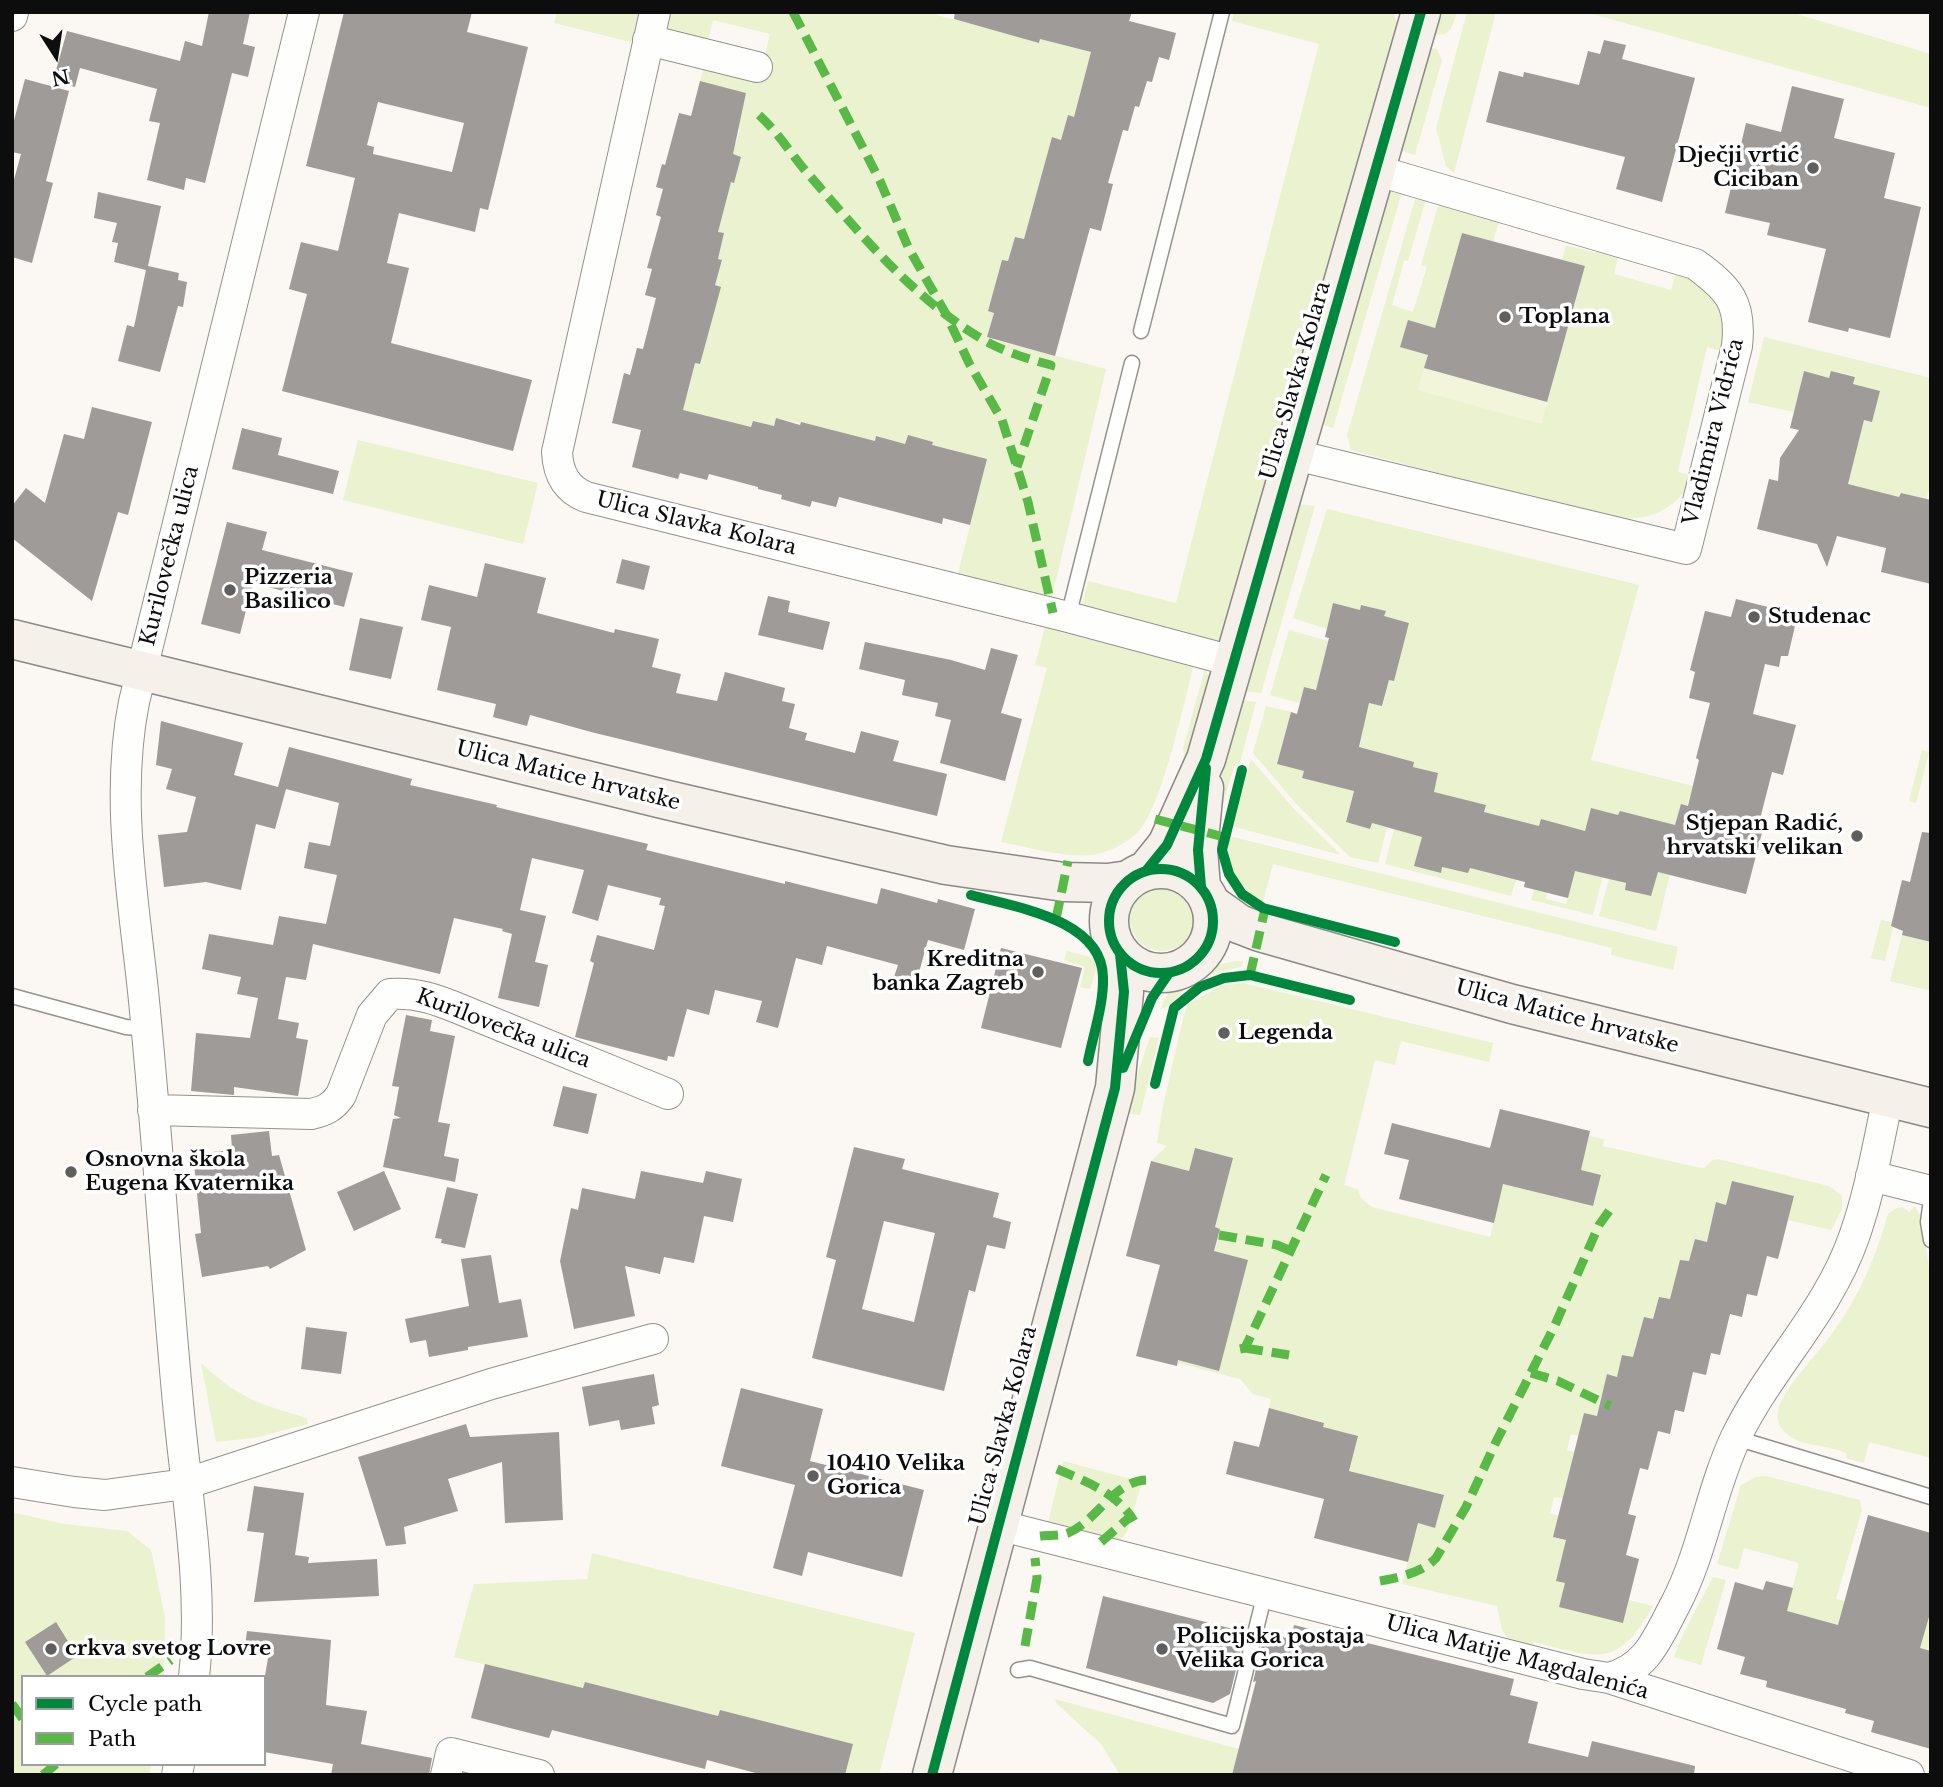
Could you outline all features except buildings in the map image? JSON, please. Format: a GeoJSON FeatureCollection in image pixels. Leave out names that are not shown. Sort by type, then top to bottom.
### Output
{"type":"FeatureCollection","features":[{"type":"Feature","properties":{"kind":"main road","name":"Ulica Slavka Kolara"},"geometry":{"type":"LineString","coordinates":[[1138,875],[1167,845],[1206,759],[1236,662],[1420,12]]}},
{"type":"Feature","properties":{"kind":"main road","name":"Ulica Matice hrvatske"},"geometry":{"type":"LineString","coordinates":[[12,639],[650,796],[946,865],[1064,882],[1108,883],[1138,875]]}},
{"type":"Feature","properties":{"kind":"main road","name":"Ulica Slavka Kolara"},"geometry":{"type":"LineString","coordinates":[[1206,759],[1198,850],[1206,895]]}},
{"type":"Feature","properties":{"kind":"main road"},"geometry":{"type":"LineString","coordinates":[[1168,869],[1180,872],[1206,895],[1213,927],[1206,948],[1192,964],[1169,973],[1155,973],[1142,970],[1120,954],[1111,935],[1109,914],[1119,890],[1138,875],[1168,869]]}},
{"type":"Feature","properties":{"kind":"main road","name":"Ulica Matice hrvatske"},"geometry":{"type":"LineString","coordinates":[[1206,895],[1239,924],[1260,932],[1499,1001],[1931,1108]]}},
{"type":"Feature","properties":{"kind":"main road","name":"Ulica Slavka Kolara"},"geometry":{"type":"LineString","coordinates":[[1115,1088],[1124,992],[1120,954]]}},
{"type":"Feature","properties":{"kind":"main road","name":"Ulica Slavka Kolara"},"geometry":{"type":"LineString","coordinates":[[932,1775],[1115,1088],[1152,998],[1169,973]]}},
{"type":"Feature","properties":{"kind":"street","name":"Kurilovečka ulica"},"geometry":{"type":"LineString","coordinates":[[194,1675],[198,1623],[196,1574],[185,1484],[125,777],[130,720],[141,671],[304,12]]}},
{"type":"Feature","properties":{"kind":"street","name":"Ulica Slavka Kolara"},"geometry":{"type":"LineString","coordinates":[[757,67],[651,26],[557,452],[557,464],[566,483],[575,492],[586,497],[1068,617],[1236,662]]}},
{"type":"Feature","properties":{"kind":"street","name":"Vladimira Vidrića"},"geometry":{"type":"LineString","coordinates":[[1295,455],[1686,549],[1737,345],[1738,315],[1724,289],[1695,264],[1375,170]]}},
{"type":"Feature","properties":{"kind":"street","name":"Kurilovečka ulica"},"geometry":{"type":"LineString","coordinates":[[153,1110],[311,1114],[324,1111],[335,1105],[341,1095],[372,1015],[390,994],[409,993],[462,1010],[668,1094]]}},
{"type":"Feature","properties":{"kind":"street"},"geometry":{"type":"LineString","coordinates":[[1609,1678],[1635,1668],[1646,1655],[1681,1594],[1694,1563],[1714,1492],[1736,1438],[1763,1389],[1825,1300],[1837,1278],[1854,1237],[1888,1098]]}},
{"type":"Feature","properties":{"kind":"street"},"geometry":{"type":"LineString","coordinates":[[1871,1176],[1931,1191]]}},
{"type":"Feature","properties":{"kind":"street"},"geometry":{"type":"LineString","coordinates":[[12,1482],[104,1494],[185,1484],[491,1384],[653,1339]]}},
{"type":"Feature","properties":{"kind":"street","name":"Ulica Matije Magdalenića"},"geometry":{"type":"LineString","coordinates":[[998,1525],[1583,1674],[1609,1678],[1909,1775]]}},
{"type":"Feature","properties":{"kind":"street"},"geometry":{"type":"LineString","coordinates":[[446,1775],[451,1753],[539,1775]]}},
{"type":"Feature","properties":{"kind":"lane"},"geometry":{"type":"LineString","coordinates":[[1141,331],[1222,12]]}},
{"type":"Feature","properties":{"kind":"lane"},"geometry":{"type":"LineString","coordinates":[[1068,617],[1132,363]]}},
{"type":"Feature","properties":{"kind":"lane"},"geometry":{"type":"LineString","coordinates":[[12,996],[127,1027],[147,1029]]}},
{"type":"Feature","properties":{"kind":"lane"},"geometry":{"type":"LineString","coordinates":[[1931,1200],[1928,1222],[1931,1240]]}},
{"type":"Feature","properties":{"kind":"lane"},"geometry":{"type":"LineString","coordinates":[[1736,1438],[1931,1497]]}},
{"type":"Feature","properties":{"kind":"lane"},"geometry":{"type":"LineString","coordinates":[[1018,1670],[1030,1668],[1232,1726],[1265,1593]]}},
{"type":"Feature","properties":{"kind":"green space"},"geometry":{"type":"Polygon","coordinates":[[[557,12],[646,12],[639,44],[554,23],[557,12]]]}},
{"type":"Feature","properties":{"kind":"green space"},"geometry":{"type":"Polygon","coordinates":[[[666,12],[937,12],[937,15],[1039,42],[1040,39],[1089,52],[1102,51],[1088,65],[1074,117],[1068,116],[1061,140],[1052,137],[1024,239],[1015,237],[1008,261],[1002,260],[988,311],[994,313],[988,338],[1106,369],[1050,605],[956,581],[987,459],[945,448],[941,461],[908,436],[905,444],[876,436],[875,441],[855,436],[852,447],[830,429],[776,418],[774,426],[753,421],[751,427],[696,413],[691,428],[683,410],[695,363],[700,363],[720,287],[700,281],[719,273],[722,261],[718,259],[724,234],[713,231],[731,182],[734,182],[741,157],[719,151],[722,140],[736,143],[746,93],[700,81],[704,67],[759,81],[770,34],[713,20],[707,44],[661,33],[666,12]]]}},
{"type":"Feature","properties":{"kind":"green space"},"geometry":{"type":"Polygon","coordinates":[[[1234,12],[1393,12],[1398,25],[1226,636],[1216,642],[1080,612],[1088,581],[1176,603],[1319,44],[1232,21],[1234,12]]]}},
{"type":"Feature","properties":{"kind":"green space"},"geometry":{"type":"Polygon","coordinates":[[[1438,12],[1457,12],[1450,30],[1438,35],[1432,34],[1438,12]]]}},
{"type":"Feature","properties":{"kind":"green space"},"geometry":{"type":"Polygon","coordinates":[[[1467,12],[1496,12],[1454,173],[1446,166],[1436,128],[1467,12]]]}},
{"type":"Feature","properties":{"kind":"green space"},"geometry":{"type":"Polygon","coordinates":[[[1585,12],[1790,12],[1931,54],[1931,108],[1585,12]]]}},
{"type":"Feature","properties":{"kind":"green space"},"geometry":{"type":"Polygon","coordinates":[[[1428,47],[1437,49],[1442,60],[1415,155],[1399,150],[1428,47]]]}},
{"type":"Feature","properties":{"kind":"green space"},"geometry":{"type":"Polygon","coordinates":[[[1388,187],[1402,192],[1333,428],[1319,424],[1388,187]]]}},
{"type":"Feature","properties":{"kind":"green space"},"geometry":{"type":"Polygon","coordinates":[[[1416,196],[1426,199],[1392,305],[1413,312],[1427,267],[1421,265],[1439,202],[1500,219],[1493,241],[1462,233],[1419,390],[1541,423],[1585,267],[1562,260],[1566,245],[1596,253],[1595,245],[1619,254],[1614,274],[1671,290],[1677,270],[1691,276],[1725,309],[1727,353],[1707,347],[1678,472],[1695,476],[1679,498],[1648,516],[1608,518],[1351,450],[1347,435],[1416,196]]]}},
{"type":"Feature","properties":{"kind":"green space"},"geometry":{"type":"Polygon","coordinates":[[[1764,337],[1931,378],[1931,492],[1928,492],[1927,499],[1901,493],[1899,497],[1848,484],[1864,420],[1872,422],[1880,391],[1853,384],[1855,376],[1832,371],[1829,378],[1804,371],[1794,412],[1748,402],[1764,337]]]}},
{"type":"Feature","properties":{"kind":"green space"},"geometry":{"type":"Polygon","coordinates":[[[1424,368],[1547,402],[1541,424],[1418,390],[1424,368]]]}},
{"type":"Feature","properties":{"kind":"green space"},"geometry":{"type":"Polygon","coordinates":[[[358,440],[538,483],[523,544],[343,500],[358,440]]]}},
{"type":"Feature","properties":{"kind":"green space"},"geometry":{"type":"Polygon","coordinates":[[[1298,504],[1315,506],[1261,693],[1244,691],[1298,504]]]}},
{"type":"Feature","properties":{"kind":"green space"},"geometry":{"type":"Polygon","coordinates":[[[1327,509],[1639,585],[1591,760],[1693,786],[1687,806],[1681,805],[1674,829],[1620,811],[1618,815],[1591,808],[1583,837],[1432,799],[1438,773],[1413,767],[1414,762],[1390,755],[1358,753],[1363,731],[1356,729],[1363,702],[1383,706],[1389,680],[1394,681],[1409,623],[1384,616],[1385,611],[1362,605],[1360,610],[1333,604],[1327,629],[1293,618],[1327,509]]]}},
{"type":"Feature","properties":{"kind":"green space"},"geometry":{"type":"Polygon","coordinates":[[[1046,623],[1195,660],[1172,751],[1147,819],[1130,839],[1101,853],[1064,854],[1001,842],[1047,668],[1035,665],[1046,623]]]}},
{"type":"Feature","properties":{"kind":"green space"},"geometry":{"type":"Polygon","coordinates":[[[1289,630],[1328,641],[1324,692],[1304,687],[1299,703],[1270,695],[1289,630]]]}},
{"type":"Feature","properties":{"kind":"green space"},"geometry":{"type":"Polygon","coordinates":[[[1205,669],[1211,680],[1202,722],[1168,805],[1184,755],[1183,748],[1205,669]]]}},
{"type":"Feature","properties":{"kind":"green space"},"geometry":{"type":"Polygon","coordinates":[[[1240,700],[1256,702],[1240,762],[1234,767],[1220,814],[1213,818],[1224,760],[1240,700]]]}},
{"type":"Feature","properties":{"kind":"green space"},"geometry":{"type":"Polygon","coordinates":[[[1266,706],[1291,712],[1277,764],[1304,771],[1302,778],[1355,784],[1346,822],[1370,829],[1372,823],[1387,827],[1378,863],[1350,857],[1298,806],[1253,753],[1266,706]]]}},
{"type":"Feature","properties":{"kind":"green space"},"geometry":{"type":"Polygon","coordinates":[[[1922,750],[1929,752],[1916,803],[1909,801],[1922,750]]]}},
{"type":"Feature","properties":{"kind":"green space"},"geometry":{"type":"Polygon","coordinates":[[[1251,759],[1294,809],[1341,855],[1231,826],[1251,759]]]}},
{"type":"Feature","properties":{"kind":"green space"},"geometry":{"type":"Polygon","coordinates":[[[1394,829],[1424,830],[1415,866],[1440,873],[1442,867],[1468,873],[1470,868],[1516,880],[1511,896],[1385,864],[1394,829]]]}},
{"type":"Feature","properties":{"kind":"green space"},"geometry":{"type":"Polygon","coordinates":[[[1229,836],[1678,947],[1673,970],[1611,955],[1612,948],[1273,864],[1262,905],[1247,891],[1236,875],[1229,857],[1229,836]]]}},
{"type":"Feature","properties":{"kind":"green space"},"geometry":{"type":"Polygon","coordinates":[[[1660,862],[1672,866],[1656,931],[1599,916],[1609,879],[1626,884],[1625,890],[1651,896],[1660,862]]]}},
{"type":"Feature","properties":{"kind":"green space"},"geometry":{"type":"Polygon","coordinates":[[[1576,867],[1603,875],[1593,915],[1531,900],[1534,890],[1547,893],[1546,899],[1566,904],[1576,867]]]}},
{"type":"Feature","properties":{"kind":"green space"},"geometry":{"type":"Polygon","coordinates":[[[1162,887],[1180,893],[1188,901],[1194,919],[1188,937],[1180,945],[1162,951],[1144,945],[1136,937],[1130,919],[1136,901],[1144,893],[1162,887]]]}},
{"type":"Feature","properties":{"kind":"green space"},"geometry":{"type":"Polygon","coordinates":[[[1881,920],[1892,922],[1893,927],[1885,961],[1871,958],[1881,920]]]}},
{"type":"Feature","properties":{"kind":"green space"},"geometry":{"type":"Polygon","coordinates":[[[1902,935],[1931,942],[1931,991],[1890,981],[1902,935]]]}},
{"type":"Feature","properties":{"kind":"green space"},"geometry":{"type":"Polygon","coordinates":[[[1067,951],[1094,958],[1097,965],[1090,989],[1080,987],[1085,967],[1064,960],[1067,951]]]}},
{"type":"Feature","properties":{"kind":"green space"},"geometry":{"type":"Polygon","coordinates":[[[1243,961],[1241,967],[1198,981],[1161,1009],[1165,999],[1181,982],[1203,970],[1243,961]]]}},
{"type":"Feature","properties":{"kind":"green space"},"geometry":{"type":"Polygon","coordinates":[[[1243,983],[1493,1043],[1489,1062],[1401,1041],[1395,1065],[1375,1060],[1344,1185],[1358,1189],[1361,1198],[1372,1207],[1490,1237],[1503,1184],[1593,1206],[1601,1176],[1581,1170],[1589,1136],[1604,1139],[1603,1146],[1696,1167],[1704,1168],[1718,1159],[1829,1186],[1842,1196],[1842,1209],[1831,1230],[1788,1220],[1794,1196],[1732,1182],[1726,1205],[1717,1202],[1716,1244],[1695,1239],[1689,1261],[1680,1260],[1676,1276],[1679,1301],[1659,1297],[1653,1319],[1644,1318],[1639,1335],[1643,1360],[1623,1355],[1617,1377],[1608,1374],[1607,1418],[1584,1413],[1579,1436],[1571,1434],[1567,1450],[1574,1452],[1563,1498],[1554,1497],[1550,1513],[1559,1516],[1554,1537],[1576,1543],[1560,1565],[1556,1581],[1565,1583],[1623,1623],[1629,1600],[1653,1606],[1640,1627],[1616,1650],[1589,1654],[1533,1642],[1534,1647],[1508,1639],[1502,1630],[1497,1606],[1402,1584],[1418,1523],[1435,1528],[1443,1495],[1349,1471],[1358,1436],[1323,1427],[1323,1422],[1269,1408],[1271,1399],[1253,1394],[1240,1379],[1178,1363],[1180,1354],[1186,1362],[1219,1371],[1215,1251],[1220,1229],[1215,1227],[1233,1158],[1195,1148],[1189,1171],[1151,1161],[1167,1146],[1157,1143],[1163,1106],[1188,1004],[1221,986],[1243,983]]]}},
{"type":"Feature","properties":{"kind":"green space"},"geometry":{"type":"Polygon","coordinates":[[[1150,1037],[1159,1038],[1140,1115],[1124,1113],[1150,1037]]]}},
{"type":"Feature","properties":{"kind":"green space"},"geometry":{"type":"Polygon","coordinates":[[[1915,1206],[1921,1217],[1931,1280],[1931,1458],[1869,1442],[1864,1463],[1847,1459],[1846,1453],[1838,1450],[1795,1439],[1782,1429],[1779,1423],[1780,1404],[1796,1378],[1848,1310],[1871,1264],[1888,1214],[1902,1207],[1909,1212],[1915,1206]]]}},
{"type":"Feature","properties":{"kind":"green space"},"geometry":{"type":"Polygon","coordinates":[[[201,1363],[238,1392],[262,1404],[307,1418],[308,1424],[254,1438],[216,1442],[201,1363]]]}},
{"type":"Feature","properties":{"kind":"green space"},"geometry":{"type":"Polygon","coordinates":[[[1063,1461],[1142,1482],[1127,1532],[1122,1538],[1112,1542],[1047,1527],[1063,1461]]]}},
{"type":"Feature","properties":{"kind":"green space"},"geometry":{"type":"Polygon","coordinates":[[[1766,1476],[1860,1500],[1862,1510],[1836,1599],[1931,1621],[1931,1651],[1814,1618],[1784,1621],[1799,1563],[1744,1548],[1738,1570],[1717,1564],[1741,1485],[1756,1477],[1766,1476]]]}},
{"type":"Feature","properties":{"kind":"green space"},"geometry":{"type":"Polygon","coordinates":[[[12,1512],[64,1524],[127,1531],[151,1550],[165,1618],[164,1675],[21,1675],[21,1766],[151,1766],[149,1775],[12,1775],[12,1512]]]}},
{"type":"Feature","properties":{"kind":"green space"},"geometry":{"type":"Polygon","coordinates":[[[592,1553],[915,1633],[879,1775],[845,1775],[853,1744],[720,1710],[718,1716],[586,1682],[583,1688],[454,1657],[474,1584],[587,1579],[592,1553]]]}},
{"type":"Feature","properties":{"kind":"green space"},"geometry":{"type":"Polygon","coordinates":[[[1713,1577],[1726,1580],[1701,1665],[1674,1657],[1687,1626],[1713,1577]]]}},
{"type":"Feature","properties":{"kind":"green space"},"geometry":{"type":"Polygon","coordinates":[[[1055,1699],[1239,1749],[1232,1775],[1120,1775],[1101,1744],[1057,1704],[1055,1699]]]}},
{"type":"Feature","properties":{"kind":"marked path"},"geometry":{"type":"LineString","coordinates":[[793,12],[880,181],[909,249],[1002,420],[1028,502],[1053,613]]}},
{"type":"Feature","properties":{"kind":"marked path"},"geometry":{"type":"LineString","coordinates":[[759,115],[850,222],[916,290],[940,310],[991,344],[1051,365],[1017,467]]}},
{"type":"Feature","properties":{"kind":"marked path"},"geometry":{"type":"LineString","coordinates":[[1155,819],[1224,837]]}},
{"type":"Feature","properties":{"kind":"marked path"},"geometry":{"type":"LineString","coordinates":[[1056,919],[1068,861]]}},
{"type":"Feature","properties":{"kind":"marked path"},"geometry":{"type":"LineString","coordinates":[[1250,975],[1265,909]]}},
{"type":"Feature","properties":{"kind":"marked path"},"geometry":{"type":"LineString","coordinates":[[1240,1349],[1245,1348],[1326,1175]]}},
{"type":"Feature","properties":{"kind":"marked path"},"geometry":{"type":"LineString","coordinates":[[1380,1581],[1417,1571],[1436,1558],[1466,1507],[1555,1325],[1599,1225],[1614,1204]]}},
{"type":"Feature","properties":{"kind":"marked path"},"geometry":{"type":"LineString","coordinates":[[1219,1235],[1277,1245],[1291,1251]]}},
{"type":"Feature","properties":{"kind":"marked path"},"geometry":{"type":"LineString","coordinates":[[1245,1348],[1289,1355]]}},
{"type":"Feature","properties":{"kind":"marked path"},"geometry":{"type":"LineString","coordinates":[[1531,1373],[1558,1381],[1610,1406]]}},
{"type":"Feature","properties":{"kind":"marked path"},"geometry":{"type":"LineString","coordinates":[[1057,1469],[1110,1495],[1134,1521]]}},
{"type":"Feature","properties":{"kind":"marked path"},"geometry":{"type":"LineString","coordinates":[[1040,1536],[1068,1533],[1078,1528],[1124,1487],[1146,1480]]}},
{"type":"Feature","properties":{"kind":"marked path"},"geometry":{"type":"LineString","coordinates":[[1101,1542],[1131,1516]]}},
{"type":"Feature","properties":{"kind":"marked path"},"geometry":{"type":"LineString","coordinates":[[1025,1646],[1037,1578],[1035,1558]]}},
{"type":"Feature","properties":{"kind":"marked path"},"geometry":{"type":"LineString","coordinates":[[150,1675],[171,1660]]}},
{"type":"Feature","properties":{"kind":"marked path"},"geometry":{"type":"LineString","coordinates":[[12,1704],[21,1716]]}},
{"type":"Feature","properties":{"kind":"marked path"},"geometry":{"type":"LineString","coordinates":[[43,1775],[54,1766]]}},
{"type":"Feature","properties":{"kind":"cycle path"},"geometry":{"type":"LineString","coordinates":[[1146,871],[1167,845],[1206,759],[1421,12]]}},
{"type":"Feature","properties":{"kind":"cycle path"},"geometry":{"type":"LineString","coordinates":[[1201,887],[1198,850],[1206,768]]}},
{"type":"Feature","properties":{"kind":"cycle path"},"geometry":{"type":"LineString","coordinates":[[1242,770],[1222,850],[1229,874],[1242,894],[1263,908],[1395,942]]}},
{"type":"Feature","properties":{"kind":"cycle path"},"geometry":{"type":"LineString","coordinates":[[1161,869],[1181,873],[1198,884],[1209,901],[1213,921],[1209,941],[1198,958],[1181,969],[1161,973],[1141,969],[1124,958],[1113,941],[1109,921],[1113,901],[1124,884],[1141,873],[1161,869]]}},
{"type":"Feature","properties":{"kind":"cycle path"},"geometry":{"type":"LineString","coordinates":[[971,895],[1053,919],[1088,941],[1099,957],[1103,977],[1100,1009],[1088,1061]]}},
{"type":"Feature","properties":{"kind":"cycle path"},"geometry":{"type":"LineString","coordinates":[[932,1775],[1115,1088],[1124,992],[1120,954]]}},
{"type":"Feature","properties":{"kind":"cycle path"},"geometry":{"type":"LineString","coordinates":[[1123,1068],[1152,998],[1169,973]]}},
{"type":"Feature","properties":{"kind":"cycle path"},"geometry":{"type":"LineString","coordinates":[[1155,1084],[1174,1008],[1200,987],[1224,978],[1250,975],[1350,1000]]}},
{"type":"Feature","properties":{"kind":"place","name":"Dječji vrtić Ciciban"},"geometry":{"type":"Point","coordinates":[1813,168]}},
{"type":"Feature","properties":{"kind":"place","name":"Toplana"},"geometry":{"type":"Point","coordinates":[1505,317]}},
{"type":"Feature","properties":{"kind":"place","name":"Pizzeria Basilico"},"geometry":{"type":"Point","coordinates":[230,590]}},
{"type":"Feature","properties":{"kind":"place","name":"Studenac"},"geometry":{"type":"Point","coordinates":[1754,617]}},
{"type":"Feature","properties":{"kind":"place","name":"Stjepan Radić, hrvatski velikan"},"geometry":{"type":"Point","coordinates":[1857,836]}},
{"type":"Feature","properties":{"kind":"place","name":"Kreditna banka Zagreb"},"geometry":{"type":"Point","coordinates":[1038,972]}},
{"type":"Feature","properties":{"kind":"place","name":"Legenda"},"geometry":{"type":"Point","coordinates":[1224,1033]}},
{"type":"Feature","properties":{"kind":"place","name":"Osnovna škola Eugena Kvaternika"},"geometry":{"type":"Point","coordinates":[71,1172]}},
{"type":"Feature","properties":{"kind":"place","name":"10410 Velika Gorica"},"geometry":{"type":"Point","coordinates":[813,1476]}},
{"type":"Feature","properties":{"kind":"place","name":"crkva svetog Lovre"},"geometry":{"type":"Point","coordinates":[51,1649]}},
{"type":"Feature","properties":{"kind":"place","name":"Policijska postaja Velika Gorica"},"geometry":{"type":"Point","coordinates":[1162,1649]}}]}
